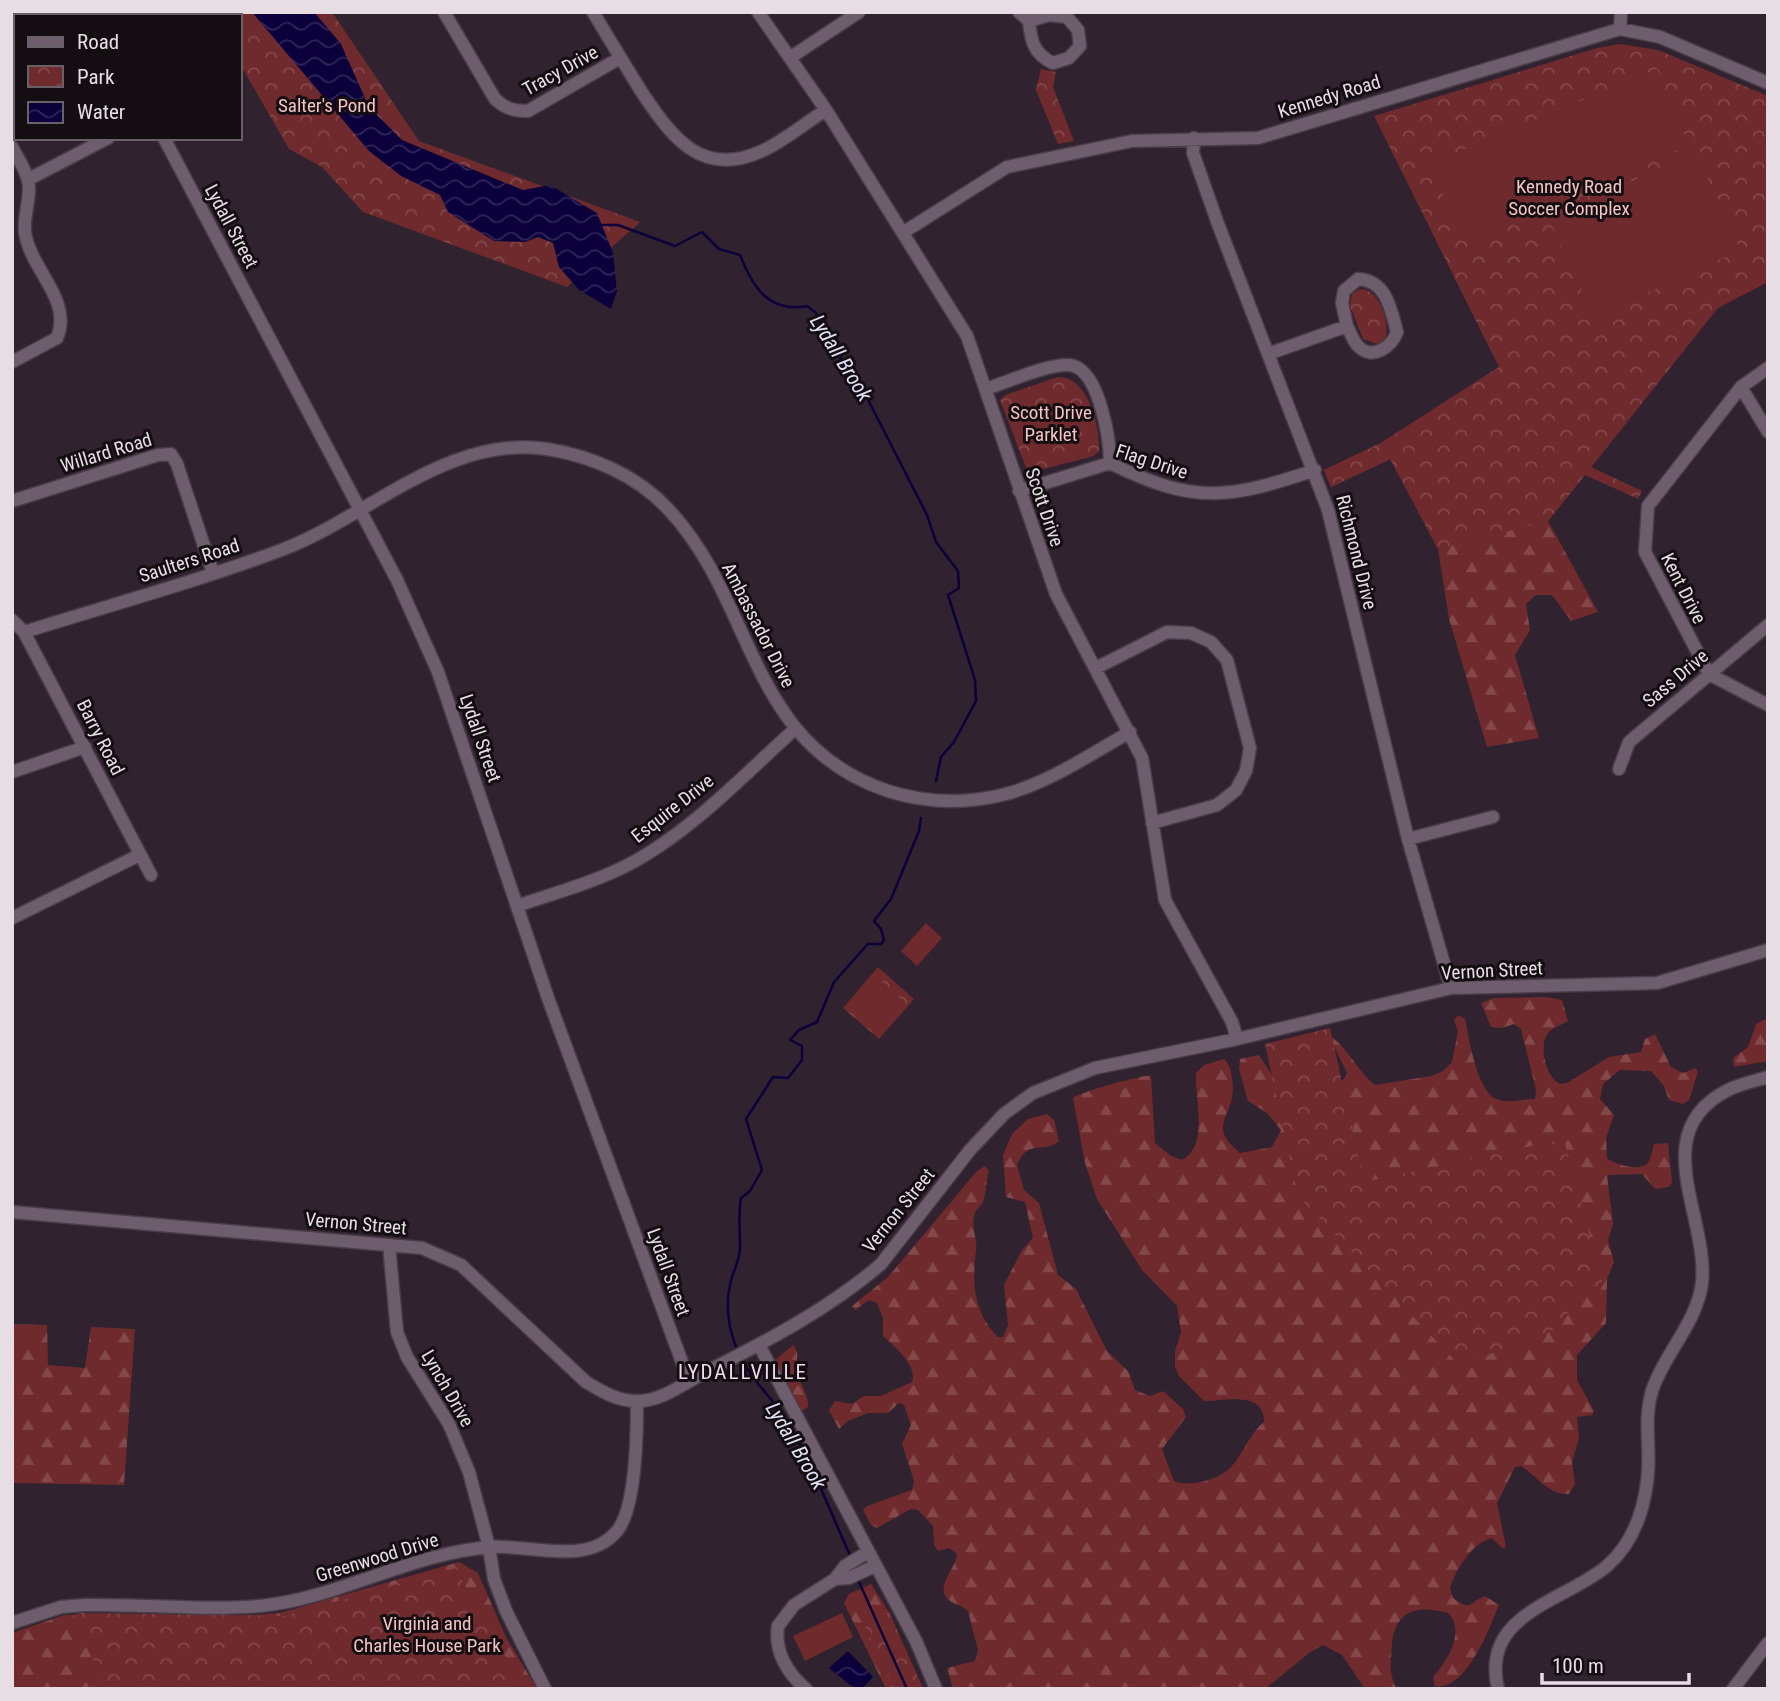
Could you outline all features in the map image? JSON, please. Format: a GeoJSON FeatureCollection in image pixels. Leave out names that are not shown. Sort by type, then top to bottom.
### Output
{"type":"FeatureCollection","features":[{"type":"Feature","properties":{"kind":"street","name":"Tracy Drive"},"geometry":{"type":"LineString","coordinates":[[444,12],[495,99],[503,107],[514,111],[528,111],[620,58]]}},
{"type":"Feature","properties":{"kind":"street"},"geometry":{"type":"LineString","coordinates":[[593,12],[669,133],[690,150],[717,159],[741,158],[762,151],[826,110]]}},
{"type":"Feature","properties":{"kind":"street","name":"Scott Drive"},"geometry":{"type":"LineString","coordinates":[[758,12],[826,110],[956,315],[986,389],[1056,594],[1142,758],[1165,900],[1232,1022],[1237,1039]]}},
{"type":"Feature","properties":{"kind":"street"},"geometry":{"type":"LineString","coordinates":[[791,57],[859,12]]}},
{"type":"Feature","properties":{"kind":"street"},"geometry":{"type":"LineString","coordinates":[[1620,29],[1621,12]]}},
{"type":"Feature","properties":{"kind":"street"},"geometry":{"type":"LineString","coordinates":[[1024,16],[1067,17],[1078,30],[1080,46],[1069,58],[1054,63],[1040,57],[1031,42],[1024,16]]}},
{"type":"Feature","properties":{"kind":"street","name":"Kennedy Road"},"geometry":{"type":"LineString","coordinates":[[904,232],[1007,167],[1132,141],[1258,138],[1620,29],[1661,37],[1768,83]]}},
{"type":"Feature","properties":{"kind":"street","name":"Richmond Drive"},"geometry":{"type":"LineString","coordinates":[[1194,138],[1193,153],[1197,165],[1315,470],[1342,568],[1408,839],[1451,988]]}},
{"type":"Feature","properties":{"kind":"street"},"geometry":{"type":"LineString","coordinates":[[29,179],[104,140]]}},
{"type":"Feature","properties":{"kind":"street","name":"Lydall Street"},"geometry":{"type":"LineString","coordinates":[[165,140],[402,589],[438,672],[517,906],[689,1381]]}},
{"type":"Feature","properties":{"kind":"street"},"geometry":{"type":"LineString","coordinates":[[12,147],[29,179],[25,230],[29,246],[61,309],[62,325],[57,338],[12,362]]}},
{"type":"Feature","properties":{"kind":"street"},"geometry":{"type":"LineString","coordinates":[[1358,279],[1374,281],[1380,287],[1392,313],[1396,332],[1394,342],[1382,351],[1366,351],[1358,346],[1347,326],[1342,303],[1344,291],[1358,279]]}},
{"type":"Feature","properties":{"kind":"street"},"geometry":{"type":"LineString","coordinates":[[1268,354],[1347,326]]}},
{"type":"Feature","properties":{"kind":"street"},"geometry":{"type":"LineString","coordinates":[[986,389],[1055,367],[1074,366],[1088,376],[1110,433],[1110,463]]}},
{"type":"Feature","properties":{"kind":"street","name":"Kent Drive"},"geometry":{"type":"LineString","coordinates":[[1709,674],[1645,552],[1648,506],[1741,387],[1768,368]]}},
{"type":"Feature","properties":{"kind":"street"},"geometry":{"type":"LineString","coordinates":[[1741,387],[1768,432]]}},
{"type":"Feature","properties":{"kind":"street","name":"Ambassador Drive"},"geometry":{"type":"LineString","coordinates":[[360,509],[435,470],[468,457],[501,450],[549,449],[580,456],[621,472],[650,492],[686,530],[707,565],[771,694],[795,729],[832,762],[870,785],[906,797],[943,801],[980,800],[1008,794],[1044,779],[1130,732]]}},
{"type":"Feature","properties":{"kind":"street","name":"Willard Road"},"geometry":{"type":"LineString","coordinates":[[12,501],[158,455],[171,454],[177,464],[213,573]]}},
{"type":"Feature","properties":{"kind":"street","name":"Flag Drive"},"geometry":{"type":"LineString","coordinates":[[1019,491],[1110,463],[1138,477],[1188,494],[1226,495],[1258,489],[1315,470]]}},
{"type":"Feature","properties":{"kind":"street","name":"Saulters Road"},"geometry":{"type":"LineString","coordinates":[[24,632],[287,548],[360,509]]}},
{"type":"Feature","properties":{"kind":"street","name":"Barry Road"},"geometry":{"type":"LineString","coordinates":[[12,620],[24,632],[151,875]]}},
{"type":"Feature","properties":{"kind":"street","name":"Sass Drive"},"geometry":{"type":"LineString","coordinates":[[1619,769],[1629,742],[1768,625]]}},
{"type":"Feature","properties":{"kind":"street"},"geometry":{"type":"LineString","coordinates":[[1096,668],[1167,632],[1191,633],[1211,642],[1227,660],[1250,748],[1246,771],[1236,790],[1217,805],[1152,823]]}},
{"type":"Feature","properties":{"kind":"street"},"geometry":{"type":"LineString","coordinates":[[1709,674],[1768,705]]}},
{"type":"Feature","properties":{"kind":"street","name":"Esquire Drive"},"geometry":{"type":"LineString","coordinates":[[517,906],[599,877],[647,855],[795,729]]}},
{"type":"Feature","properties":{"kind":"street"},"geometry":{"type":"LineString","coordinates":[[12,772],[85,747]]}},
{"type":"Feature","properties":{"kind":"street"},"geometry":{"type":"LineString","coordinates":[[1408,839],[1493,817]]}},
{"type":"Feature","properties":{"kind":"street"},"geometry":{"type":"LineString","coordinates":[[12,918],[139,855]]}},
{"type":"Feature","properties":{"kind":"street","name":"Vernon Street"},"geometry":{"type":"LineString","coordinates":[[12,1212],[422,1248],[461,1265],[586,1382],[606,1394],[637,1402],[667,1394],[759,1345],[860,1282],[881,1264],[987,1130],[1033,1093],[1095,1069],[1237,1039],[1451,988],[1657,983],[1768,950]]}},
{"type":"Feature","properties":{"kind":"street"},"geometry":{"type":"LineString","coordinates":[[1498,1689],[1495,1676],[1499,1647],[1518,1618],[1547,1600],[1582,1584],[1608,1564],[1629,1541],[1642,1513],[1648,1478],[1646,1412],[1654,1385],[1689,1320],[1702,1284],[1702,1256],[1686,1185],[1683,1155],[1691,1125],[1707,1104],[1728,1090],[1768,1077]]}},
{"type":"Feature","properties":{"kind":"street","name":"Lynch Drive"},"geometry":{"type":"LineString","coordinates":[[388,1245],[397,1332],[407,1356],[449,1424],[469,1472],[489,1547],[494,1579],[506,1611],[545,1689]]}},
{"type":"Feature","properties":{"kind":"street"},"geometry":{"type":"LineString","coordinates":[[759,1345],[928,1663],[936,1689]]}},
{"type":"Feature","properties":{"kind":"street","name":"Greenwood Drive"},"geometry":{"type":"LineString","coordinates":[[12,1623],[61,1607],[85,1605],[241,1607],[287,1603],[442,1556],[489,1547],[590,1550],[617,1531],[629,1501],[637,1402]]}},
{"type":"Feature","properties":{"kind":"street"},"geometry":{"type":"LineString","coordinates":[[806,1689],[792,1676],[781,1656],[778,1626],[794,1605],[849,1571],[868,1552]]}},
{"type":"Feature","properties":{"kind":"street"},"geometry":{"type":"LineString","coordinates":[[849,1571],[875,1566]]}},
{"type":"Feature","properties":{"kind":"street"},"geometry":{"type":"LineString","coordinates":[[1733,1689],[1768,1643]]}},
{"type":"Feature","properties":{"kind":"green space","name":"Salter's Pond"},"geometry":{"type":"Polygon","coordinates":[[[210,12],[332,12],[419,141],[640,222],[567,287],[363,212],[322,167],[289,149],[242,67],[242,14],[210,12]]]}},
{"type":"Feature","properties":{"kind":"green space","name":"Kennedy Road Soccer Complex"},"geometry":{"type":"Polygon","coordinates":[[[1620,44],[1658,50],[1768,96],[1768,282],[1718,308],[1591,467],[1642,491],[1638,499],[1585,475],[1548,521],[1438,549],[1390,459],[1331,487],[1324,470],[1381,443],[1499,367],[1374,116],[1597,48],[1620,44]]]}},
{"type":"Feature","properties":{"kind":"green space"},"geometry":{"type":"Polygon","coordinates":[[[1041,69],[1056,72],[1053,87],[1074,141],[1058,144],[1036,90],[1041,69]]]}},
{"type":"Feature","properties":{"kind":"green space"},"geometry":{"type":"Polygon","coordinates":[[[1657,69],[1689,145],[1462,241],[1430,164],[1657,69]]]}},
{"type":"Feature","properties":{"kind":"green space"},"geometry":{"type":"Polygon","coordinates":[[[1696,152],[1740,250],[1594,317],[1549,219],[1696,152]]]}},
{"type":"Feature","properties":{"kind":"green space"},"geometry":{"type":"Polygon","coordinates":[[[1360,289],[1373,294],[1385,316],[1385,339],[1377,344],[1363,339],[1350,306],[1352,294],[1360,289]]]}},
{"type":"Feature","properties":{"kind":"green space"},"geometry":{"type":"Polygon","coordinates":[[[1499,367],[1627,422],[1548,521],[1598,612],[1571,621],[1552,595],[1536,595],[1526,604],[1530,630],[1515,655],[1539,738],[1487,747],[1449,619],[1438,549],[1391,459],[1331,487],[1324,470],[1381,443],[1499,367]]]}},
{"type":"Feature","properties":{"kind":"green space","name":"Scott Drive Parklet"},"geometry":{"type":"Polygon","coordinates":[[[1058,377],[1068,379],[1084,393],[1094,416],[1099,451],[1094,456],[1028,473],[1000,400],[1005,395],[1058,377]]]}},
{"type":"Feature","properties":{"kind":"green space"},"geometry":{"type":"Polygon","coordinates":[[[926,923],[942,938],[917,966],[901,951],[926,923]]]}},
{"type":"Feature","properties":{"kind":"green space"},"geometry":{"type":"Polygon","coordinates":[[[878,967],[914,999],[879,1039],[843,1008],[878,967]]]}},
{"type":"Feature","properties":{"kind":"green space"},"geometry":{"type":"Polygon","coordinates":[[[876,977],[888,987],[865,1014],[853,1003],[876,977]]]}},
{"type":"Feature","properties":{"kind":"green space"},"geometry":{"type":"Polygon","coordinates":[[[892,992],[904,1002],[882,1028],[870,1018],[892,992]]]}},
{"type":"Feature","properties":{"kind":"green space"},"geometry":{"type":"Polygon","coordinates":[[[1546,997],[1562,1000],[1568,1021],[1548,1033],[1544,1045],[1547,1068],[1560,1084],[1567,1083],[1609,1057],[1641,1052],[1645,1039],[1655,1034],[1671,1067],[1683,1073],[1696,1068],[1698,1072],[1689,1100],[1683,1104],[1669,1100],[1664,1086],[1651,1071],[1620,1070],[1603,1084],[1600,1099],[1614,1115],[1606,1138],[1607,1158],[1622,1165],[1641,1167],[1649,1161],[1654,1144],[1668,1143],[1672,1183],[1669,1187],[1655,1189],[1642,1174],[1607,1175],[1613,1224],[1608,1240],[1614,1262],[1607,1279],[1606,1323],[1577,1355],[1577,1380],[1594,1411],[1592,1415],[1577,1417],[1579,1438],[1572,1462],[1575,1484],[1569,1494],[1562,1494],[1549,1488],[1521,1466],[1515,1467],[1497,1503],[1506,1547],[1502,1548],[1492,1538],[1478,1545],[1461,1565],[1450,1588],[1453,1598],[1464,1605],[1470,1605],[1485,1596],[1499,1605],[1483,1642],[1466,1669],[1457,1679],[1446,1685],[1435,1686],[1433,1677],[1449,1655],[1455,1628],[1448,1613],[1426,1609],[1409,1613],[1397,1624],[1391,1667],[1397,1689],[1365,1689],[1342,1655],[1323,1645],[1265,1689],[953,1689],[947,1668],[975,1661],[978,1650],[968,1611],[945,1595],[945,1583],[957,1554],[949,1548],[938,1551],[934,1544],[933,1526],[918,1510],[911,1509],[877,1528],[871,1525],[863,1510],[867,1506],[912,1490],[914,1481],[902,1444],[911,1425],[904,1405],[899,1403],[888,1413],[868,1413],[848,1421],[839,1429],[829,1410],[835,1401],[852,1404],[864,1396],[881,1396],[912,1382],[912,1369],[899,1351],[883,1336],[883,1318],[877,1303],[869,1300],[855,1310],[852,1306],[888,1277],[977,1171],[985,1166],[989,1171],[984,1197],[973,1221],[976,1296],[983,1317],[998,1337],[1003,1337],[1008,1325],[1004,1285],[1022,1250],[1033,1238],[1025,1202],[1006,1197],[1003,1155],[1012,1134],[1028,1119],[1047,1114],[1054,1120],[1059,1141],[1054,1145],[1031,1149],[1021,1157],[1017,1165],[1024,1190],[1039,1203],[1058,1275],[1076,1289],[1107,1351],[1128,1371],[1135,1390],[1150,1396],[1163,1391],[1183,1409],[1186,1417],[1162,1449],[1174,1481],[1196,1483],[1212,1479],[1236,1462],[1254,1432],[1264,1422],[1262,1412],[1258,1405],[1250,1401],[1204,1401],[1179,1376],[1175,1367],[1175,1351],[1181,1332],[1177,1306],[1142,1270],[1097,1199],[1085,1163],[1073,1098],[1111,1084],[1151,1076],[1155,1143],[1171,1156],[1182,1160],[1191,1153],[1198,1132],[1196,1073],[1204,1065],[1224,1059],[1231,1071],[1233,1092],[1223,1126],[1224,1134],[1240,1153],[1272,1147],[1281,1130],[1267,1113],[1248,1101],[1239,1069],[1240,1059],[1259,1055],[1279,1086],[1343,1080],[1347,1073],[1329,1036],[1341,1045],[1375,1085],[1431,1076],[1443,1071],[1452,1062],[1458,1031],[1454,1021],[1458,1015],[1465,1019],[1475,1063],[1489,1094],[1505,1101],[1535,1099],[1536,1090],[1521,1029],[1514,1024],[1502,1028],[1491,1027],[1481,1003],[1494,998],[1546,997]]]}},
{"type":"Feature","properties":{"kind":"green space"},"geometry":{"type":"Polygon","coordinates":[[[1768,1018],[1768,1061],[1734,1067],[1733,1058],[1748,1047],[1756,1024],[1768,1018]]]}},
{"type":"Feature","properties":{"kind":"green space"},"geometry":{"type":"Polygon","coordinates":[[[1330,1028],[1364,1182],[1564,1139],[1603,1285],[1575,1293],[1570,1311],[1559,1323],[1562,1326],[1460,1366],[1298,1196],[1265,1044],[1330,1028]]]}},
{"type":"Feature","properties":{"kind":"green space"},"geometry":{"type":"Polygon","coordinates":[[[12,1324],[47,1325],[48,1365],[85,1368],[91,1327],[135,1329],[124,1485],[12,1483],[12,1324]]]}},
{"type":"Feature","properties":{"kind":"green space"},"geometry":{"type":"Polygon","coordinates":[[[793,1345],[797,1353],[799,1378],[808,1402],[808,1407],[802,1411],[775,1360],[793,1345]]]}},
{"type":"Feature","properties":{"kind":"green space","name":"Virginia and Charles House Park"},"geometry":{"type":"Polygon","coordinates":[[[459,1562],[478,1573],[506,1637],[537,1689],[12,1689],[12,1633],[64,1615],[239,1616],[280,1613],[459,1562]]]}},
{"type":"Feature","properties":{"kind":"green space","name":"Virginia and Charles House Park"},"geometry":{"type":"Polygon","coordinates":[[[455,1568],[524,1689],[107,1689],[72,1616],[80,1613],[284,1616],[455,1568]]]}},
{"type":"Feature","properties":{"kind":"green space"},"geometry":{"type":"Polygon","coordinates":[[[871,1584],[889,1612],[923,1689],[886,1689],[844,1603],[849,1594],[871,1584]]]}},
{"type":"Feature","properties":{"kind":"green space"},"geometry":{"type":"Polygon","coordinates":[[[889,1612],[923,1689],[894,1689],[865,1626],[889,1612]]]}},
{"type":"Feature","properties":{"kind":"green space"},"geometry":{"type":"Polygon","coordinates":[[[842,1613],[853,1637],[805,1661],[793,1636],[842,1613]]]}},
{"type":"Feature","properties":{"kind":"water","name":"Salter's Pond"},"geometry":{"type":"Polygon","coordinates":[[[252,12],[314,12],[341,44],[369,107],[402,140],[523,190],[550,185],[597,213],[613,253],[617,291],[611,309],[579,290],[559,267],[553,243],[538,237],[525,242],[494,241],[448,212],[440,195],[401,176],[369,151],[252,12]]]}},
{"type":"Feature","properties":{"kind":"water"},"geometry":{"type":"Polygon","coordinates":[[[848,1651],[873,1677],[862,1689],[855,1689],[829,1668],[848,1651]]]}},
{"type":"Feature","properties":{"kind":"waterway","name":"Lydall Brook"},"geometry":{"type":"LineString","coordinates":[[602,225],[618,225],[675,246],[702,232],[719,249],[740,255],[751,278],[764,296],[782,306],[807,306],[816,313],[831,345],[861,386],[927,515],[936,542],[958,571],[959,588],[948,595],[975,680],[976,701],[954,742],[941,757],[936,781]]}},
{"type":"Feature","properties":{"kind":"waterway","name":"Lydall Brook"},"geometry":{"type":"LineString","coordinates":[[738,1351],[730,1327],[728,1302],[731,1280],[740,1253],[740,1204],[741,1198],[750,1191],[762,1170],[746,1119],[773,1077],[788,1078],[802,1060],[802,1046],[790,1040],[799,1030],[817,1022],[834,982],[868,944],[881,944],[884,940],[881,929],[874,921],[891,899],[919,831],[921,818]]}},
{"type":"Feature","properties":{"kind":"waterway","name":"Lydall Brook"},"geometry":{"type":"LineString","coordinates":[[742,1360],[778,1408],[799,1442],[850,1555]]}},
{"type":"Feature","properties":{"kind":"waterway","name":"Lydall Brook"},"geometry":{"type":"LineString","coordinates":[[859,1582],[907,1689]]}},
{"type":"Feature","properties":{"kind":"district","name":"LYDALLVILLE"},"geometry":{"type":"Point","coordinates":[743,1372]}}]}
